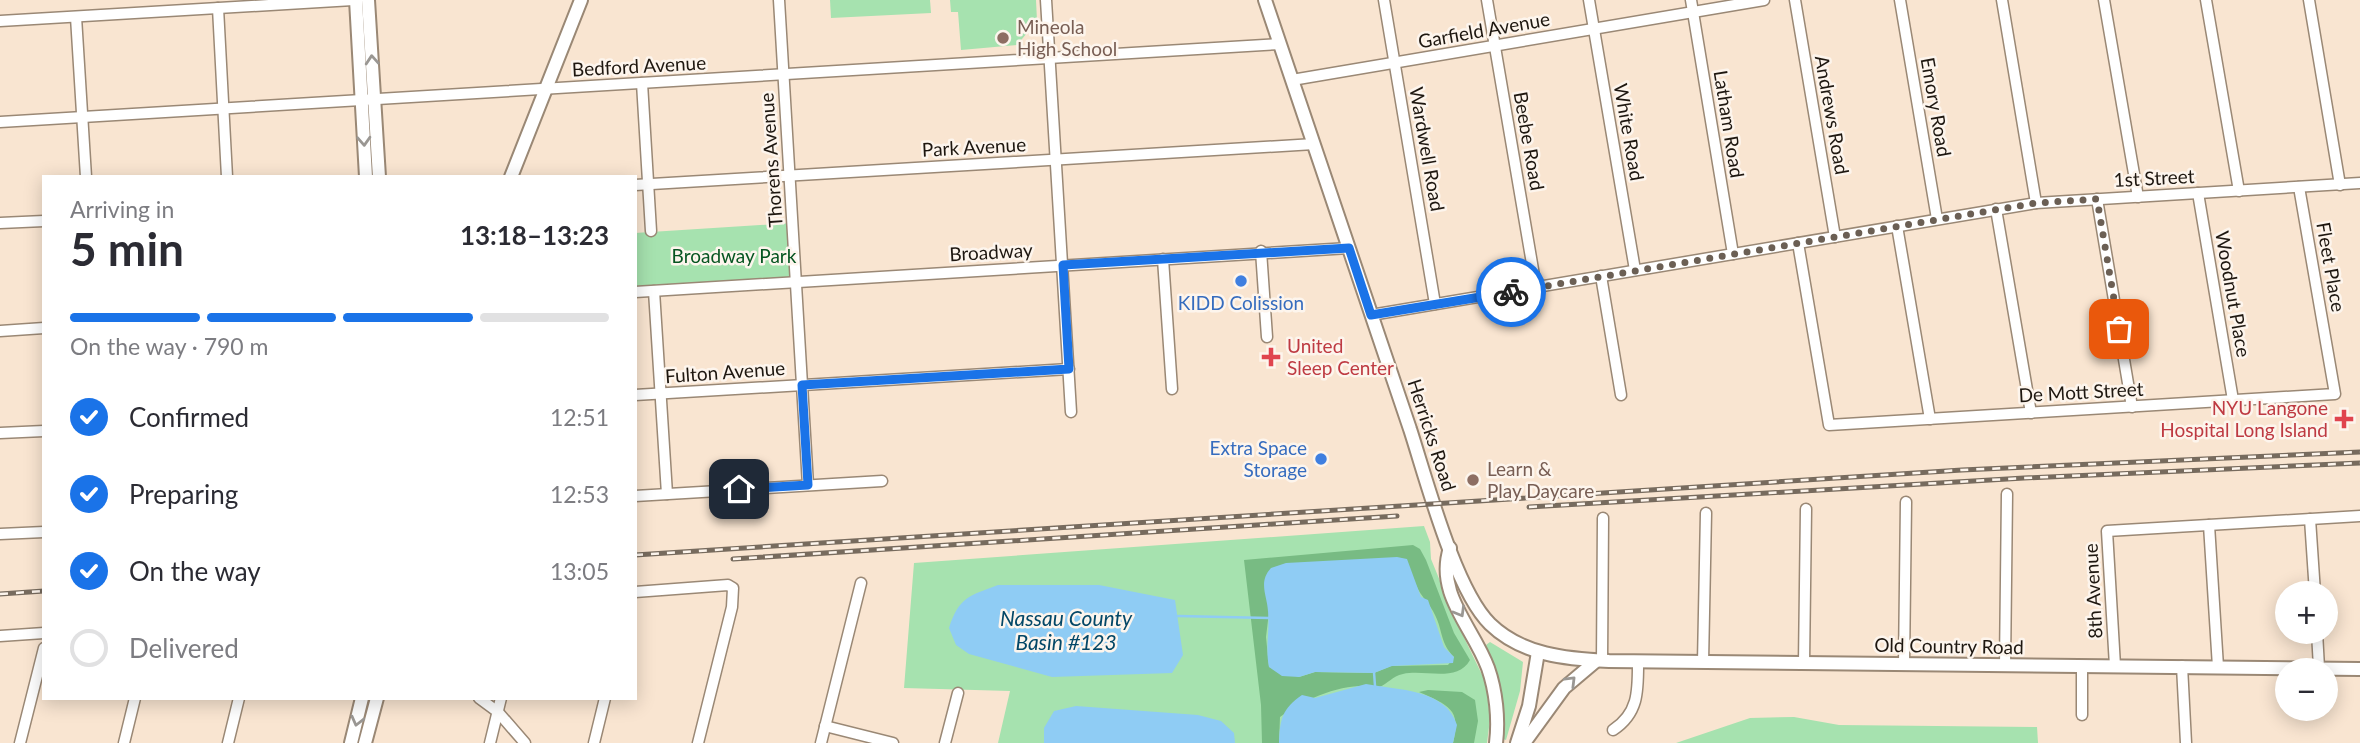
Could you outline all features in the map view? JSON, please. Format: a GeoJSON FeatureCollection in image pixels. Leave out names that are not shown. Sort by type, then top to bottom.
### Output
{"type":"FeatureCollection","features":[{"type":"Feature","properties":{"kind":"main road"},"geometry":{"type":"LineString","coordinates":[[354,0],[379,175]]}},
{"type":"Feature","properties":{"kind":"main road"},"geometry":{"type":"LineString","coordinates":[[366,175],[368,0]]}},
{"type":"Feature","properties":{"kind":"main road"},"geometry":{"type":"LineString","coordinates":[[512,175],[581,0]]}},
{"type":"Feature","properties":{"kind":"main road","name":"Herricks Road"},"geometry":{"type":"LineString","coordinates":[[1265,0],[1467,592],[1489,623],[1517,643],[1538,652]]}},
{"type":"Feature","properties":{"kind":"main road"},"geometry":{"type":"LineString","coordinates":[[1451,548],[1447,583],[1452,599],[1489,669],[1497,710],[1496,743]]}},
{"type":"Feature","properties":{"kind":"main road"},"geometry":{"type":"LineString","coordinates":[[1517,743],[1529,706],[1538,652]]}},
{"type":"Feature","properties":{"kind":"main road","name":"Old Country Road"},"geometry":{"type":"LineString","coordinates":[[1538,652],[1599,661],[1638,662],[2275,668]]}},
{"type":"Feature","properties":{"kind":"main road"},"geometry":{"type":"LineString","coordinates":[[1524,743],[1564,688],[1599,661]]}},
{"type":"Feature","properties":{"kind":"main road","name":"Old Country Road"},"geometry":{"type":"LineString","coordinates":[[2338,668],[2360,669]]}},
{"type":"Feature","properties":{"kind":"main road"},"geometry":{"type":"LineString","coordinates":[[351,743],[362,700]]}},
{"type":"Feature","properties":{"kind":"main road"},"geometry":{"type":"LineString","coordinates":[[365,743],[376,700]]}},
{"type":"Feature","properties":{"kind":"street"},"geometry":{"type":"LineString","coordinates":[[0,21],[354,0]]}},
{"type":"Feature","properties":{"kind":"street","name":"Thorens Avenue"},"geometry":{"type":"LineString","coordinates":[[779,0],[808,485]]}},
{"type":"Feature","properties":{"kind":"street"},"geometry":{"type":"LineString","coordinates":[[1046,0],[1071,412]]}},
{"type":"Feature","properties":{"kind":"street","name":"Wardwell Road"},"geometry":{"type":"LineString","coordinates":[[1384,0],[1435,304]]}},
{"type":"Feature","properties":{"kind":"street","name":"Beebe Road"},"geometry":{"type":"LineString","coordinates":[[1487,0],[1536,287]]}},
{"type":"Feature","properties":{"kind":"street","name":"White Road"},"geometry":{"type":"LineString","coordinates":[[1589,0],[1635,270]]}},
{"type":"Feature","properties":{"kind":"street","name":"Latham Road"},"geometry":{"type":"LineString","coordinates":[[1690,0],[1733,254]]}},
{"type":"Feature","properties":{"kind":"street","name":"Garfield Avenue"},"geometry":{"type":"LineString","coordinates":[[1292,80],[1764,0]]}},
{"type":"Feature","properties":{"kind":"street","name":"Andrews Road"},"geometry":{"type":"LineString","coordinates":[[1795,0],[1835,237]]}},
{"type":"Feature","properties":{"kind":"street","name":"Emory Road"},"geometry":{"type":"LineString","coordinates":[[1900,0],[1937,219]]}},
{"type":"Feature","properties":{"kind":"street"},"geometry":{"type":"LineString","coordinates":[[2002,0],[2036,203]]}},
{"type":"Feature","properties":{"kind":"street"},"geometry":{"type":"LineString","coordinates":[[2104,0],[2138,197]]}},
{"type":"Feature","properties":{"kind":"street"},"geometry":{"type":"LineString","coordinates":[[2206,0],[2239,191]]}},
{"type":"Feature","properties":{"kind":"street"},"geometry":{"type":"LineString","coordinates":[[2309,0],[2340,185]]}},
{"type":"Feature","properties":{"kind":"street"},"geometry":{"type":"LineString","coordinates":[[218,8],[227,175]]}},
{"type":"Feature","properties":{"kind":"street"},"geometry":{"type":"LineString","coordinates":[[76,17],[86,175]]}},
{"type":"Feature","properties":{"kind":"street","name":"Bedford Avenue"},"geometry":{"type":"LineString","coordinates":[[0,122],[1280,44]]}},
{"type":"Feature","properties":{"kind":"street"},"geometry":{"type":"LineString","coordinates":[[642,83],[651,231]]}},
{"type":"Feature","properties":{"kind":"street","name":"Park Avenue"},"geometry":{"type":"LineString","coordinates":[[637,185],[1314,144]]}},
{"type":"Feature","properties":{"kind":"street","name":"1st Street"},"geometry":{"type":"LineString","coordinates":[[1371,315],[2036,203],[2360,183]]}},
{"type":"Feature","properties":{"kind":"street","name":"Fleet Place"},"geometry":{"type":"LineString","coordinates":[[2299,187],[2335,394]]}},
{"type":"Feature","properties":{"kind":"street","name":"Woodnut Place"},"geometry":{"type":"LineString","coordinates":[[2198,193],[2233,400]]}},
{"type":"Feature","properties":{"kind":"street"},"geometry":{"type":"LineString","coordinates":[[2097,199],[2132,407]]}},
{"type":"Feature","properties":{"kind":"street"},"geometry":{"type":"LineString","coordinates":[[1996,209],[2031,413]]}},
{"type":"Feature","properties":{"kind":"street"},"geometry":{"type":"LineString","coordinates":[[0,223],[42,221]]}},
{"type":"Feature","properties":{"kind":"street"},"geometry":{"type":"LineString","coordinates":[[1897,226],[1930,419]]}},
{"type":"Feature","properties":{"kind":"street","name":"De Mott Street"},"geometry":{"type":"LineString","coordinates":[[1798,243],[1829,425],[2335,394]]}},
{"type":"Feature","properties":{"kind":"street","name":"Broadway"},"geometry":{"type":"LineString","coordinates":[[637,292],[1261,251],[1349,248]]}},
{"type":"Feature","properties":{"kind":"street"},"geometry":{"type":"LineString","coordinates":[[1261,251],[1267,337]]}},
{"type":"Feature","properties":{"kind":"street"},"geometry":{"type":"LineString","coordinates":[[1163,259],[1172,389]]}},
{"type":"Feature","properties":{"kind":"street"},"geometry":{"type":"LineString","coordinates":[[1601,276],[1621,394]]}},
{"type":"Feature","properties":{"kind":"street"},"geometry":{"type":"LineString","coordinates":[[654,290],[667,494]]}},
{"type":"Feature","properties":{"kind":"street"},"geometry":{"type":"LineString","coordinates":[[0,331],[42,328]]}},
{"type":"Feature","properties":{"kind":"street","name":"Fulton Avenue"},"geometry":{"type":"LineString","coordinates":[[637,395],[1069,369]]}},
{"type":"Feature","properties":{"kind":"street"},"geometry":{"type":"LineString","coordinates":[[0,433],[42,430]]}},
{"type":"Feature","properties":{"kind":"street"},"geometry":{"type":"LineString","coordinates":[[637,496],[882,481]]}},
{"type":"Feature","properties":{"kind":"street"},"geometry":{"type":"LineString","coordinates":[[2005,666],[2007,494]]}},
{"type":"Feature","properties":{"kind":"street"},"geometry":{"type":"LineString","coordinates":[[1904,664],[1906,502]]}},
{"type":"Feature","properties":{"kind":"street"},"geometry":{"type":"LineString","coordinates":[[1804,663],[1806,509]]}},
{"type":"Feature","properties":{"kind":"street"},"geometry":{"type":"LineString","coordinates":[[1703,662],[1706,513]]}},
{"type":"Feature","properties":{"kind":"street"},"geometry":{"type":"LineString","coordinates":[[2218,667],[2209,526],[2360,516]]}},
{"type":"Feature","properties":{"kind":"street"},"geometry":{"type":"LineString","coordinates":[[1599,661],[1603,519]]}},
{"type":"Feature","properties":{"kind":"street"},"geometry":{"type":"LineString","coordinates":[[2310,519],[2314,581]]}},
{"type":"Feature","properties":{"kind":"street","name":"8th Avenue"},"geometry":{"type":"LineString","coordinates":[[2115,666],[2107,531],[2209,526]]}},
{"type":"Feature","properties":{"kind":"street"},"geometry":{"type":"LineString","coordinates":[[0,534],[42,532]]}},
{"type":"Feature","properties":{"kind":"street"},"geometry":{"type":"LineString","coordinates":[[821,743],[861,583]]}},
{"type":"Feature","properties":{"kind":"street"},"geometry":{"type":"LineString","coordinates":[[637,592],[728,585],[733,588],[729,621],[698,743]]}},
{"type":"Feature","properties":{"kind":"street"},"geometry":{"type":"LineString","coordinates":[[0,636],[42,634]]}},
{"type":"Feature","properties":{"kind":"street"},"geometry":{"type":"LineString","coordinates":[[20,743],[42,656]]}},
{"type":"Feature","properties":{"kind":"street"},"geometry":{"type":"LineString","coordinates":[[1613,730],[1623,723],[1633,709],[1638,688],[1638,662]]}},
{"type":"Feature","properties":{"kind":"street"},"geometry":{"type":"LineString","coordinates":[[2082,666],[2082,715]]}},
{"type":"Feature","properties":{"kind":"street"},"geometry":{"type":"LineString","coordinates":[[2182,666],[2186,743]]}},
{"type":"Feature","properties":{"kind":"street"},"geometry":{"type":"LineString","coordinates":[[945,743],[958,693]]}},
{"type":"Feature","properties":{"kind":"street"},"geometry":{"type":"LineString","coordinates":[[124,743],[135,700]]}},
{"type":"Feature","properties":{"kind":"street"},"geometry":{"type":"LineString","coordinates":[[228,743],[239,700]]}},
{"type":"Feature","properties":{"kind":"street"},"geometry":{"type":"LineString","coordinates":[[482,700],[498,712],[526,743]]}},
{"type":"Feature","properties":{"kind":"street"},"geometry":{"type":"LineString","coordinates":[[490,743],[501,700]]}},
{"type":"Feature","properties":{"kind":"street"},"geometry":{"type":"LineString","coordinates":[[594,743],[605,700]]}},
{"type":"Feature","properties":{"kind":"street"},"geometry":{"type":"LineString","coordinates":[[825,726],[893,743]]}},
{"type":"Feature","properties":{"kind":"green space"},"geometry":{"type":"Polygon","coordinates":[[[830,0],[930,0],[931,13],[831,18],[830,0]]]}},
{"type":"Feature","properties":{"kind":"green space"},"geometry":{"type":"Polygon","coordinates":[[[950,0],[1036,0],[1037,21],[1017,45],[961,50],[958,12],[951,12],[950,0]]]}},
{"type":"Feature","properties":{"kind":"green space","name":"Broadway Park"},"geometry":{"type":"Polygon","coordinates":[[[792,223],[796,282],[637,292],[637,233],[792,223]]]}},
{"type":"Feature","properties":{"kind":"green space","name":"Nassau County Basin #123"},"geometry":{"type":"Polygon","coordinates":[[[1424,526],[1430,542],[1431,559],[1486,683],[1490,719],[1487,743],[998,743],[1010,691],[904,688],[914,563],[1424,526]]]}},
{"type":"Feature","properties":{"kind":"green space"},"geometry":{"type":"Polygon","coordinates":[[[1413,545],[1420,549],[1426,560],[1454,633],[1470,660],[1464,667],[1449,673],[1403,674],[1379,687],[1353,686],[1314,698],[1280,717],[1279,743],[1262,743],[1261,705],[1244,560],[1413,545]],[[1416,585],[1269,612],[1266,637],[1269,667],[1299,677],[1315,672],[1374,673],[1391,666],[1448,665],[1454,657],[1444,642],[1433,611],[1416,585]]]}},
{"type":"Feature","properties":{"kind":"green space"},"geometry":{"type":"Polygon","coordinates":[[[1490,642],[1523,662],[1520,691],[1506,740],[1500,738],[1499,691],[1486,645],[1490,642]]]}},
{"type":"Feature","properties":{"kind":"green space"},"geometry":{"type":"Polygon","coordinates":[[[1419,692],[1462,692],[1475,700],[1478,721],[1474,743],[1453,743],[1456,723],[1454,715],[1445,705],[1419,692]]]}},
{"type":"Feature","properties":{"kind":"green space"},"geometry":{"type":"Polygon","coordinates":[[[1794,717],[1839,725],[2037,727],[2038,743],[1676,743],[1750,718],[1794,717]]]}},
{"type":"Feature","properties":{"kind":"water"},"geometry":{"type":"Polygon","coordinates":[[[1397,557],[1407,559],[1421,597],[1428,600],[1444,647],[1454,657],[1453,663],[1392,666],[1374,673],[1315,672],[1299,677],[1282,676],[1269,667],[1264,584],[1271,568],[1286,563],[1397,557]]]}},
{"type":"Feature","properties":{"kind":"water","name":"Nassau County Basin #123"},"geometry":{"type":"Polygon","coordinates":[[[998,585],[1099,585],[1175,600],[1183,655],[1172,673],[1052,677],[969,654],[956,645],[949,628],[953,618],[966,599],[998,585]]]}},
{"type":"Feature","properties":{"kind":"water"},"geometry":{"type":"Polygon","coordinates":[[[1366,684],[1419,693],[1443,704],[1457,725],[1453,743],[1279,743],[1283,715],[1302,695],[1315,698],[1366,684]]]}},
{"type":"Feature","properties":{"kind":"water"},"geometry":{"type":"Polygon","coordinates":[[[1076,706],[1198,715],[1221,721],[1234,733],[1235,743],[1044,743],[1044,728],[1054,711],[1076,706]]]}},
{"type":"Feature","properties":{"kind":"waterway"},"geometry":{"type":"LineString","coordinates":[[1178,616],[1269,618]]}},
{"type":"Feature","properties":{"kind":"waterway"},"geometry":{"type":"LineString","coordinates":[[1374,672],[1375,686]]}},
{"type":"Feature","properties":{"kind":"railway"},"geometry":{"type":"LineString","coordinates":[[637,555],[1962,470],[2360,452]]}},
{"type":"Feature","properties":{"kind":"railway"},"geometry":{"type":"LineString","coordinates":[[1529,507],[2024,478],[2360,463]]}},
{"type":"Feature","properties":{"kind":"railway"},"geometry":{"type":"LineString","coordinates":[[733,559],[1397,516]]}},
{"type":"Feature","properties":{"kind":"railway"},"geometry":{"type":"LineString","coordinates":[[0,594],[42,591]]}},
{"type":"Feature","properties":{"kind":"way so far"},"geometry":{"type":"LineString","coordinates":[[1511,292],[2036,203],[2097,199],[2119,329]]}},
{"type":"Feature","properties":{"kind":"place","name":"Mineola High School"},"geometry":{"type":"Point","coordinates":[1003,38]}},
{"type":"Feature","properties":{"kind":"place","name":"KIDD Colission"},"geometry":{"type":"Point","coordinates":[1241,281]}},
{"type":"Feature","properties":{"kind":"place","name":"United Sleep Center"},"geometry":{"type":"Point","coordinates":[1271,357]}},
{"type":"Feature","properties":{"kind":"place","name":"NYU Langone Hospital Long Island"},"geometry":{"type":"Point","coordinates":[2344,419]}},
{"type":"Feature","properties":{"kind":"place","name":"Extra Space Storage"},"geometry":{"type":"Point","coordinates":[1321,459]}},
{"type":"Feature","properties":{"kind":"place","name":"Learn & Play Daycare"},"geometry":{"type":"Point","coordinates":[1473,480]}},
{"type":"Feature","properties":{"kind":"route"},"geometry":{"type":"LineString","coordinates":[[739,489],[808,485],[802,385],[1069,369],[1063,265],[1261,251],[1349,248],[1371,315],[1511,292]]}}]}
